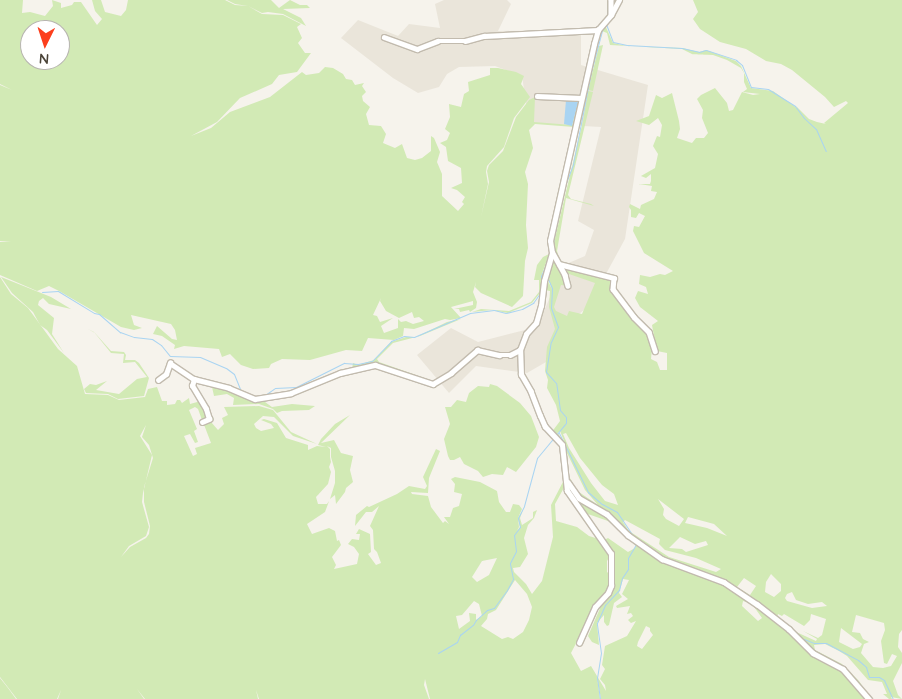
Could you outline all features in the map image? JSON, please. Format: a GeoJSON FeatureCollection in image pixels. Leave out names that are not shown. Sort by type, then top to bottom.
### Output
{"type":"FeatureCollection","features":[{"type":"Feature","properties":{"kind":"street"},"geometry":{"type":"LineString","coordinates":[[610,0],[611,16]]}},
{"type":"Feature","properties":{"kind":"street"},"geometry":{"type":"LineString","coordinates":[[568,286],[552,253],[550,240],[598,30],[611,16],[619,0]]}},
{"type":"Feature","properties":{"kind":"street"},"geometry":{"type":"LineString","coordinates":[[384,38],[417,49],[438,42],[465,41],[484,36],[598,30]]}},
{"type":"Feature","properties":{"kind":"street"},"geometry":{"type":"LineString","coordinates":[[537,96],[581,98]]}},
{"type":"Feature","properties":{"kind":"street"},"geometry":{"type":"LineString","coordinates":[[552,253],[544,281],[543,297],[538,316],[522,342],[520,350],[522,375],[540,416],[545,427],[562,445],[568,491],[608,547],[612,566],[610,590],[595,607],[579,643]]}},
{"type":"Feature","properties":{"kind":"street"},"geometry":{"type":"LineString","coordinates":[[559,264],[614,278],[613,289],[634,317],[649,332],[655,351]]}},
{"type":"Feature","properties":{"kind":"street"},"geometry":{"type":"LineString","coordinates":[[158,380],[166,374],[170,363],[194,378],[255,398],[292,393],[340,373],[370,365],[385,366],[433,384],[451,373],[477,350],[499,355],[510,355],[520,350]]}},
{"type":"Feature","properties":{"kind":"street"},"geometry":{"type":"LineString","coordinates":[[194,378],[192,386],[206,409],[209,419],[202,422]]}},
{"type":"Feature","properties":{"kind":"street"},"geometry":{"type":"LineString","coordinates":[[566,476],[569,486],[579,498],[607,514],[628,535],[657,556],[724,582],[789,629],[813,653],[843,669],[869,699]]}},
{"type":"Feature","properties":{"kind":"shaded area"},"geometry":{"type":"Polygon","coordinates":[[[444,0],[507,0],[511,4],[498,31],[581,30],[581,65],[648,85],[625,239],[588,307],[566,324],[552,340],[546,362],[527,373],[476,366],[449,393],[417,355],[451,328],[478,342],[537,327],[564,265],[585,256],[594,230],[578,221],[601,127],[529,123],[522,76],[495,66],[459,67],[447,74],[439,87],[418,93],[393,78],[341,38],[358,20],[398,36],[409,24],[440,28],[435,4],[444,0]]]}},
{"type":"Feature","properties":{"kind":"green space"},"geometry":{"type":"Polygon","coordinates":[[[0,0],[23,0],[22,13],[30,12],[45,16],[53,6],[52,0],[61,3],[61,8],[72,5],[74,2],[81,2],[97,25],[102,19],[95,11],[92,0],[101,0],[105,12],[121,16],[126,10],[128,0],[225,0],[235,5],[248,6],[262,14],[283,15],[301,24],[297,27],[302,38],[298,43],[305,53],[311,53],[297,72],[279,75],[272,84],[240,98],[217,122],[191,136],[211,128],[230,112],[270,97],[302,72],[306,75],[319,73],[325,67],[333,68],[343,74],[346,79],[352,80],[355,85],[364,83],[362,86],[366,92],[362,96],[363,101],[370,107],[366,114],[369,125],[381,126],[386,134],[383,143],[395,148],[402,144],[407,158],[415,160],[422,158],[431,151],[431,136],[434,138],[440,152],[437,162],[442,174],[442,196],[458,211],[464,204],[462,202],[465,197],[457,190],[451,188],[462,183],[461,168],[448,161],[446,147],[440,143],[447,140],[450,133],[445,129],[450,117],[449,104],[461,107],[464,94],[469,91],[468,82],[490,75],[490,68],[516,72],[524,76],[521,84],[530,97],[514,118],[504,147],[487,166],[486,172],[488,184],[481,217],[489,182],[487,171],[489,165],[503,151],[516,117],[529,100],[535,97],[534,122],[572,125],[578,102],[572,100],[579,100],[574,127],[535,124],[529,130],[533,148],[525,172],[528,184],[526,225],[528,248],[525,261],[523,296],[512,307],[481,293],[475,287],[476,282],[473,292],[477,302],[476,308],[470,312],[469,310],[460,312],[459,309],[454,309],[473,305],[473,301],[451,307],[461,318],[445,319],[414,329],[404,328],[403,336],[394,340],[368,338],[362,351],[346,350],[310,360],[282,359],[271,364],[269,368],[253,369],[241,365],[230,354],[222,357],[219,349],[184,346],[174,349],[175,345],[162,336],[153,334],[157,326],[172,339],[177,340],[175,330],[171,324],[131,315],[134,325],[142,328],[134,330],[121,327],[49,286],[37,291],[0,275],[0,242],[11,242],[0,241],[0,85],[12,90],[0,84],[0,0]],[[381,298],[373,315],[377,316],[380,322],[393,318],[381,326],[384,333],[398,328],[398,319],[401,322],[406,321],[413,324],[424,321],[419,317],[414,318],[412,312],[399,318],[386,311],[380,301],[381,298]]]}},
{"type":"Feature","properties":{"kind":"green space"},"geometry":{"type":"Polygon","coordinates":[[[227,0],[271,0],[279,8],[290,0],[300,5],[307,5],[310,8],[283,9],[301,18],[306,26],[283,14],[262,13],[248,6],[235,4],[227,0]]]}},
{"type":"Feature","properties":{"kind":"green space"},"geometry":{"type":"Polygon","coordinates":[[[693,0],[902,0],[902,630],[899,634],[898,647],[902,653],[902,663],[893,681],[898,695],[902,699],[891,697],[892,699],[889,699],[883,694],[887,694],[882,682],[868,680],[847,656],[839,651],[825,644],[814,645],[815,650],[842,664],[859,681],[871,699],[842,665],[815,653],[794,631],[816,641],[817,639],[803,631],[818,638],[822,635],[826,619],[811,614],[810,620],[804,626],[784,614],[782,616],[778,614],[777,618],[745,596],[703,574],[662,558],[635,538],[630,532],[633,538],[608,513],[580,497],[572,486],[567,472],[576,490],[598,505],[585,490],[568,455],[555,436],[558,433],[568,451],[560,431],[554,436],[551,433],[560,421],[556,405],[547,388],[548,380],[545,371],[547,347],[555,329],[549,307],[550,291],[545,290],[546,277],[552,289],[547,275],[553,262],[559,265],[567,286],[561,285],[554,307],[556,311],[567,316],[569,311],[582,314],[595,283],[569,274],[563,265],[612,279],[611,288],[648,333],[652,349],[651,359],[657,362],[660,370],[667,370],[667,353],[657,351],[655,342],[652,325],[658,321],[640,307],[635,298],[638,291],[648,294],[646,287],[639,284],[640,275],[650,277],[660,274],[665,275],[673,271],[644,253],[633,231],[634,226],[639,227],[645,216],[639,213],[636,218],[631,217],[629,207],[630,204],[640,209],[641,205],[654,199],[657,192],[651,191],[652,186],[639,184],[650,184],[651,174],[646,178],[641,176],[655,168],[658,154],[653,146],[657,136],[660,137],[662,125],[658,118],[649,125],[636,121],[649,116],[656,95],[662,98],[672,93],[680,129],[677,138],[692,143],[696,138],[704,138],[708,133],[702,118],[703,110],[697,99],[701,95],[715,88],[727,103],[729,111],[733,110],[742,92],[753,95],[760,94],[743,92],[747,89],[744,82],[744,73],[741,68],[713,55],[692,54],[682,49],[630,46],[682,48],[699,52],[706,50],[736,61],[741,66],[751,88],[773,91],[797,108],[796,106],[809,119],[826,124],[824,123],[848,103],[846,101],[834,107],[825,97],[792,70],[781,64],[766,61],[746,49],[720,42],[700,29],[693,19],[698,12],[693,0]],[[566,433],[563,434],[569,448],[605,501],[618,505],[614,494],[602,485],[580,458],[566,433]],[[658,499],[664,509],[663,515],[666,519],[679,526],[684,519],[658,499]],[[688,517],[685,523],[707,528],[727,536],[714,524],[688,517]],[[625,520],[623,522],[629,531],[669,557],[716,572],[721,569],[696,558],[665,550],[659,544],[660,539],[625,520]],[[680,537],[669,548],[682,549],[686,552],[708,545],[706,541],[695,544],[680,537]],[[771,574],[766,582],[765,592],[774,597],[781,591],[781,584],[771,574]],[[744,578],[737,587],[750,595],[756,586],[744,578]],[[792,592],[787,594],[785,598],[787,601],[812,608],[827,606],[822,602],[808,604],[796,600],[792,592]],[[856,615],[852,632],[860,633],[863,639],[869,642],[864,644],[861,653],[873,667],[883,668],[891,666],[897,656],[892,654],[887,664],[884,663],[881,641],[885,630],[884,623],[856,615]],[[841,628],[839,642],[853,649],[860,647],[862,644],[841,628]]]}},
{"type":"Feature","properties":{"kind":"green space"},"geometry":{"type":"Polygon","coordinates":[[[605,25],[613,43],[627,46],[610,45],[607,33],[602,31],[605,25]]]}},
{"type":"Feature","properties":{"kind":"green space"},"geometry":{"type":"Polygon","coordinates":[[[603,45],[593,91],[588,90],[599,46],[603,45]]]}},
{"type":"Feature","properties":{"kind":"green space"},"geometry":{"type":"Polygon","coordinates":[[[588,91],[593,92],[568,195],[571,199],[594,206],[566,198],[557,251],[560,261],[554,251],[554,242],[583,121],[588,91]]]}},
{"type":"Feature","properties":{"kind":"green space"},"geometry":{"type":"Polygon","coordinates":[[[549,254],[542,274],[540,293],[532,303],[508,313],[492,310],[472,312],[481,309],[509,311],[531,302],[539,292],[539,280],[534,280],[537,265],[543,257],[549,254]]]}},
{"type":"Feature","properties":{"kind":"green space"},"geometry":{"type":"Polygon","coordinates":[[[0,277],[11,294],[28,308],[58,349],[77,366],[85,394],[108,395],[119,400],[145,397],[148,389],[157,387],[162,401],[167,401],[167,405],[175,404],[177,400],[180,400],[182,403],[189,398],[190,404],[201,401],[208,418],[202,420],[198,409],[195,407],[189,410],[197,429],[194,431],[198,442],[195,443],[190,434],[184,436],[193,456],[197,454],[195,448],[211,443],[203,422],[213,417],[214,420],[211,422],[218,430],[224,424],[222,418],[228,415],[224,407],[259,406],[273,410],[291,432],[317,444],[293,436],[274,417],[263,416],[254,424],[256,428],[261,431],[274,428],[271,424],[261,420],[264,419],[277,423],[286,438],[308,445],[308,450],[317,446],[326,447],[318,445],[321,439],[335,424],[350,415],[321,443],[334,440],[341,453],[353,456],[350,470],[353,482],[346,488],[336,504],[335,495],[330,499],[335,483],[335,471],[331,457],[331,448],[327,446],[330,449],[331,462],[329,467],[331,472],[328,484],[316,497],[318,504],[327,504],[329,501],[325,512],[307,524],[312,534],[329,528],[335,531],[337,541],[339,540],[341,545],[332,557],[336,565],[334,569],[357,564],[359,554],[354,547],[348,544],[352,539],[359,540],[360,534],[356,534],[359,529],[370,534],[371,552],[368,554],[376,565],[381,563],[374,549],[373,530],[370,526],[379,506],[372,512],[366,512],[355,526],[356,515],[367,506],[369,507],[397,494],[409,486],[425,489],[427,486],[423,477],[436,449],[440,451],[429,478],[428,493],[411,492],[412,494],[428,496],[431,507],[443,523],[445,521],[449,524],[444,517],[450,517],[453,508],[459,506],[462,494],[454,492],[455,484],[451,479],[455,477],[480,482],[497,491],[499,502],[506,512],[510,512],[513,504],[519,505],[522,509],[518,518],[523,510],[520,518],[522,525],[533,518],[533,512],[537,510],[534,518],[528,525],[524,538],[528,554],[520,567],[513,568],[514,572],[526,584],[532,594],[542,581],[553,537],[551,505],[565,478],[566,484],[555,504],[556,521],[577,527],[589,536],[602,540],[611,554],[607,561],[607,572],[611,575],[610,588],[597,603],[571,653],[581,671],[591,666],[606,691],[605,685],[600,679],[605,669],[602,665],[605,646],[627,636],[636,621],[631,623],[628,620],[633,616],[631,613],[627,614],[630,606],[617,608],[616,606],[628,599],[622,594],[629,580],[623,579],[619,593],[622,597],[614,603],[609,625],[607,626],[604,622],[604,615],[597,623],[599,645],[592,642],[588,636],[601,606],[613,589],[613,559],[609,545],[604,540],[608,538],[628,552],[635,548],[636,541],[661,559],[718,580],[789,630],[807,649],[838,665],[868,699],[601,699],[597,677],[600,699],[430,699],[425,679],[424,685],[429,699],[259,699],[256,690],[258,699],[145,699],[137,689],[144,699],[58,699],[61,690],[57,699],[17,699],[0,677],[0,277]],[[146,425],[140,436],[152,455],[146,481],[153,458],[149,445],[142,437],[146,425]],[[144,489],[142,502],[149,527],[146,536],[129,546],[121,557],[130,547],[146,538],[149,534],[150,526],[144,502],[144,489]],[[497,558],[482,561],[472,577],[477,582],[489,575],[497,558]],[[515,580],[496,610],[488,614],[487,619],[481,626],[502,639],[508,637],[513,639],[523,632],[529,620],[532,607],[527,594],[515,580]],[[474,601],[462,615],[456,616],[459,629],[470,621],[469,613],[476,614],[476,620],[482,616],[479,604],[474,601]],[[743,601],[742,606],[758,621],[762,618],[752,604],[743,601]],[[646,626],[637,646],[642,649],[653,635],[650,628],[646,626]]]}},
{"type":"Feature","properties":{"kind":"green space"},"geometry":{"type":"Polygon","coordinates":[[[1,277],[51,297],[71,309],[49,304],[43,298],[39,301],[38,305],[54,318],[52,334],[64,353],[47,330],[40,325],[33,312],[12,293],[1,277]]]}},
{"type":"Feature","properties":{"kind":"green space"},"geometry":{"type":"Polygon","coordinates":[[[461,319],[420,336],[393,343],[377,359],[379,362],[433,381],[379,364],[352,369],[353,363],[358,365],[374,360],[391,342],[406,337],[416,337],[447,322],[461,319]]]}},
{"type":"Feature","properties":{"kind":"green space"},"geometry":{"type":"Polygon","coordinates":[[[95,333],[111,351],[124,352],[126,355],[125,360],[135,360],[139,363],[149,378],[144,396],[118,399],[108,394],[86,393],[84,389],[90,384],[96,385],[107,381],[96,390],[119,394],[137,379],[147,377],[135,362],[123,363],[124,354],[111,353],[95,333]]]}},
{"type":"Feature","properties":{"kind":"green space"},"geometry":{"type":"Polygon","coordinates":[[[194,381],[203,381],[255,399],[266,398],[265,402],[272,407],[292,404],[315,406],[309,410],[282,411],[277,413],[273,409],[259,404],[233,405],[234,398],[227,394],[214,396],[212,387],[193,383],[194,381]]]}},
{"type":"Feature","properties":{"kind":"green space"},"geometry":{"type":"Polygon","coordinates":[[[490,384],[497,386],[520,403],[531,416],[539,437],[536,447],[516,472],[507,467],[503,475],[492,474],[483,477],[478,471],[464,464],[460,457],[450,460],[444,439],[450,424],[445,407],[451,407],[457,400],[466,402],[469,393],[478,386],[489,387],[490,384]]]}},
{"type":"Feature","properties":{"kind":"green space"},"geometry":{"type":"Polygon","coordinates":[[[568,485],[573,493],[603,512],[628,537],[608,521],[585,513],[569,491],[568,485]]]}},
{"type":"Feature","properties":{"kind":"green space"},"geometry":{"type":"Polygon","coordinates":[[[0,678],[8,688],[16,699],[0,699],[0,678]]]}},
{"type":"Feature","properties":{"kind":"water"},"geometry":{"type":"Polygon","coordinates":[[[566,100],[578,102],[572,126],[564,124],[566,100]]]}},
{"type":"Feature","properties":{"kind":"waterway"},"geometry":{"type":"LineString","coordinates":[[607,17],[608,0]]}},
{"type":"Feature","properties":{"kind":"waterway"},"geometry":{"type":"LineString","coordinates":[[606,24],[613,42],[627,45],[682,48],[699,52],[706,50],[736,60],[742,65],[751,87],[768,89],[795,106],[816,129],[826,151]]}},
{"type":"Feature","properties":{"kind":"waterway"},"geometry":{"type":"LineString","coordinates":[[553,249],[564,188],[573,164],[591,72],[603,27]]}},
{"type":"Feature","properties":{"kind":"waterway"},"geometry":{"type":"LineString","coordinates":[[541,286],[541,276],[549,257]]}},
{"type":"Feature","properties":{"kind":"waterway"},"geometry":{"type":"LineString","coordinates":[[438,653],[457,642],[460,635],[473,625],[476,620],[487,610],[494,608],[507,590],[513,579],[510,563],[516,551],[514,535],[520,527],[518,518],[524,506],[537,458],[566,423],[566,417],[560,410],[556,383],[546,372],[551,342],[558,327],[551,308],[552,288],[547,277]]}},
{"type":"Feature","properties":{"kind":"waterway"},"geometry":{"type":"LineString","coordinates":[[42,292],[58,291],[94,313],[99,314],[120,332],[134,337],[152,339],[161,345],[170,356],[200,357],[226,368],[234,374],[241,391]]}},
{"type":"Feature","properties":{"kind":"waterway"},"geometry":{"type":"LineString","coordinates":[[265,395],[275,388],[296,387],[344,363],[358,364],[372,361],[391,341],[404,336],[414,337],[470,313],[494,310],[506,313],[522,309],[533,303],[540,293]]}},
{"type":"Feature","properties":{"kind":"waterway"},"geometry":{"type":"LineString","coordinates":[[559,433],[588,492],[602,504],[617,512],[633,536]]}},
{"type":"Feature","properties":{"kind":"waterway"},"geometry":{"type":"LineString","coordinates":[[600,699],[597,678],[601,653],[597,623],[605,605],[619,590],[622,578],[628,569],[628,558],[636,544]]}},
{"type":"Feature","properties":{"kind":"waterway"},"geometry":{"type":"LineString","coordinates":[[804,639],[814,643],[826,643],[858,660],[866,667],[869,677],[879,677],[884,680],[893,699]]}}]}
